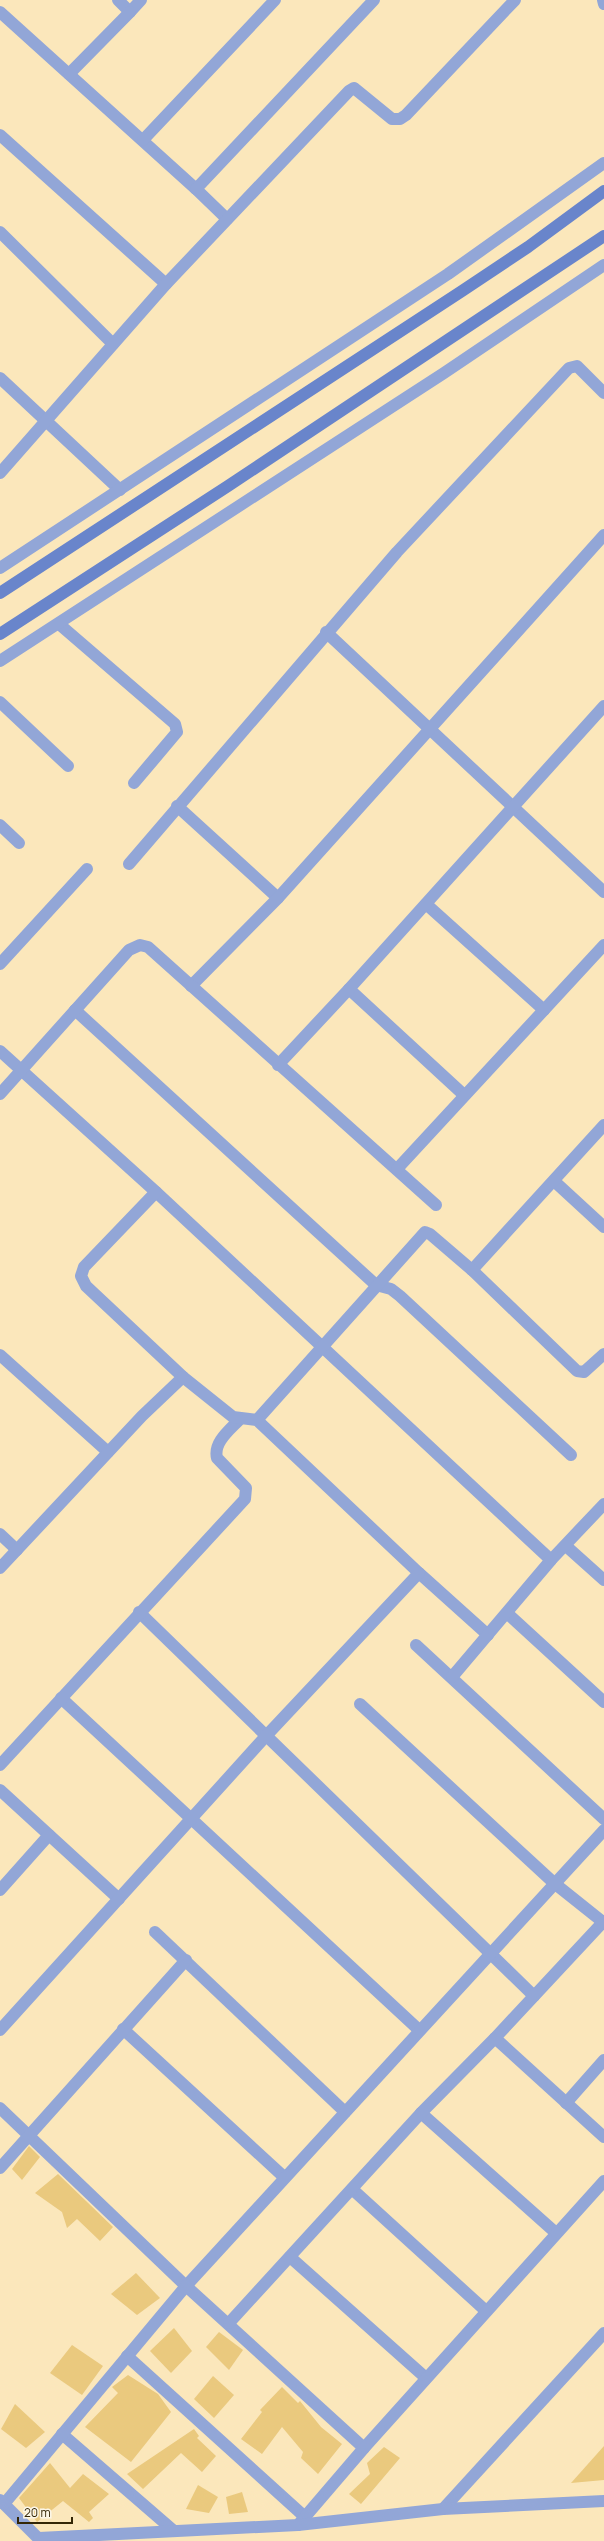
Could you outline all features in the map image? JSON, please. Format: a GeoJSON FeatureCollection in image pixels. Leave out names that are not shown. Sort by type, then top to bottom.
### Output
{"type":"FeatureCollection","features":[{"type":"Feature","properties":{"kind":"street"},"geometry":{"type":"LineString","coordinates":[[118,0],[130,12]]}},
{"type":"Feature","properties":{"kind":"street"},"geometry":{"type":"LineString","coordinates":[[69,74],[141,0]]}},
{"type":"Feature","properties":{"kind":"street"},"geometry":{"type":"LineString","coordinates":[[143,140],[275,0]]}},
{"type":"Feature","properties":{"kind":"street"},"geometry":{"type":"LineString","coordinates":[[196,189],[374,0]]}},
{"type":"Feature","properties":{"kind":"street"},"geometry":{"type":"LineString","coordinates":[[0,473],[166,284],[349,91],[354,88],[392,119],[400,118],[406,115],[515,0]]}},
{"type":"Feature","properties":{"kind":"street"},"geometry":{"type":"LineString","coordinates":[[603,0],[604,4]]}},
{"type":"Feature","properties":{"kind":"street"},"geometry":{"type":"LineString","coordinates":[[0,12],[143,140],[227,219]]}},
{"type":"Feature","properties":{"kind":"street"},"geometry":{"type":"LineString","coordinates":[[0,135],[166,284]]}},
{"type":"Feature","properties":{"kind":"street"},"geometry":{"type":"LineString","coordinates":[[0,568],[448,274],[604,163]]}},
{"type":"Feature","properties":{"kind":"street"},"geometry":{"type":"LineString","coordinates":[[0,593],[456,296],[528,247],[604,191]]}},
{"type":"Feature","properties":{"kind":"street"},"geometry":{"type":"LineString","coordinates":[[0,232],[113,344]]}},
{"type":"Feature","properties":{"kind":"street"},"geometry":{"type":"LineString","coordinates":[[0,634],[228,486],[604,236]]}},
{"type":"Feature","properties":{"kind":"street"},"geometry":{"type":"LineString","coordinates":[[0,661],[60,624],[444,373],[604,265]]}},
{"type":"Feature","properties":{"kind":"street"},"geometry":{"type":"LineString","coordinates":[[129,864],[326,632],[397,552],[569,368],[577,366],[604,393]]}},
{"type":"Feature","properties":{"kind":"street"},"geometry":{"type":"LineString","coordinates":[[0,378],[120,490]]}},
{"type":"Feature","properties":{"kind":"street"},"geometry":{"type":"LineString","coordinates":[[191,986],[278,898],[430,731],[604,535]]}},
{"type":"Feature","properties":{"kind":"street"},"geometry":{"type":"LineString","coordinates":[[60,624],[175,724],[177,732],[169,744],[134,783]]}},
{"type":"Feature","properties":{"kind":"street"},"geometry":{"type":"LineString","coordinates":[[326,632],[430,731],[604,892]]}},
{"type":"Feature","properties":{"kind":"street"},"geometry":{"type":"LineString","coordinates":[[0,702],[68,766]]}},
{"type":"Feature","properties":{"kind":"street"},"geometry":{"type":"LineString","coordinates":[[278,1065],[349,990],[604,706]]}},
{"type":"Feature","properties":{"kind":"street"},"geometry":{"type":"LineString","coordinates":[[177,806],[278,898]]}},
{"type":"Feature","properties":{"kind":"street"},"geometry":{"type":"LineString","coordinates":[[0,825],[19,843]]}},
{"type":"Feature","properties":{"kind":"street"},"geometry":{"type":"LineString","coordinates":[[0,964],[88,869]]}},
{"type":"Feature","properties":{"kind":"street"},"geometry":{"type":"LineString","coordinates":[[426,904],[544,1010]]}},
{"type":"Feature","properties":{"kind":"street"},"geometry":{"type":"LineString","coordinates":[[0,1094],[129,950],[140,944],[148,947],[436,1205]]}},
{"type":"Feature","properties":{"kind":"street"},"geometry":{"type":"LineString","coordinates":[[397,1169],[604,945]]}},
{"type":"Feature","properties":{"kind":"street"},"geometry":{"type":"LineString","coordinates":[[349,990],[464,1095]]}},
{"type":"Feature","properties":{"kind":"street"},"geometry":{"type":"LineString","coordinates":[[75,1010],[376,1285],[391,1289],[400,1296],[571,1455]]}},
{"type":"Feature","properties":{"kind":"street"},"geometry":{"type":"LineString","coordinates":[[0,1052],[156,1192],[552,1560]]}},
{"type":"Feature","properties":{"kind":"street"},"geometry":{"type":"LineString","coordinates":[[472,1270],[604,1125]]}},
{"type":"Feature","properties":{"kind":"street"},"geometry":{"type":"LineString","coordinates":[[554,1181],[604,1227]]}},
{"type":"Feature","properties":{"kind":"street"},"geometry":{"type":"LineString","coordinates":[[156,1192],[84,1267],[81,1276],[86,1286],[182,1377],[233,1417],[257,1420],[419,1573],[488,1635]]}},
{"type":"Feature","properties":{"kind":"street"},"geometry":{"type":"LineString","coordinates":[[257,1420],[376,1285],[425,1232],[430,1234],[472,1270],[578,1370],[584,1372],[589,1369],[604,1354]]}},
{"type":"Feature","properties":{"kind":"street"},"geometry":{"type":"LineString","coordinates":[[0,1355],[108,1452]]}},
{"type":"Feature","properties":{"kind":"street"},"geometry":{"type":"LineString","coordinates":[[0,1568],[108,1452],[182,1377]]}},
{"type":"Feature","properties":{"kind":"street"},"geometry":{"type":"LineString","coordinates":[[0,1765],[139,1612],[245,1499],[246,1488],[217,1458],[216,1451],[220,1442],[240,1418]]}},
{"type":"Feature","properties":{"kind":"street"},"geometry":{"type":"LineString","coordinates":[[452,1677],[508,1614],[552,1560],[604,1504]]}},
{"type":"Feature","properties":{"kind":"street"},"geometry":{"type":"LineString","coordinates":[[0,1534],[17,1550]]}},
{"type":"Feature","properties":{"kind":"street"},"geometry":{"type":"LineString","coordinates":[[566,1546],[604,1580]]}},
{"type":"Feature","properties":{"kind":"street"},"geometry":{"type":"LineString","coordinates":[[0,2030],[119,1898],[193,1819],[266,1736],[419,1573]]}},
{"type":"Feature","properties":{"kind":"street"},"geometry":{"type":"LineString","coordinates":[[139,1612],[534,1996]]}},
{"type":"Feature","properties":{"kind":"street"},"geometry":{"type":"LineString","coordinates":[[508,1614],[604,1702]]}},
{"type":"Feature","properties":{"kind":"street"},"geometry":{"type":"LineString","coordinates":[[416,1645],[604,1819]]}},
{"type":"Feature","properties":{"kind":"street"},"geometry":{"type":"LineString","coordinates":[[62,1698],[419,2030]]}},
{"type":"Feature","properties":{"kind":"street"},"geometry":{"type":"LineString","coordinates":[[229,2323],[421,2113],[495,2038],[604,1922],[554,1883],[360,1704]]}},
{"type":"Feature","properties":{"kind":"street"},"geometry":{"type":"LineString","coordinates":[[0,1790],[119,1898]]}},
{"type":"Feature","properties":{"kind":"street"},"geometry":{"type":"LineString","coordinates":[[604,1830],[284,2177],[186,2286],[62,2434],[2,2502],[40,2540],[174,2532],[443,2509],[604,2501]]}},
{"type":"Feature","properties":{"kind":"street"},"geometry":{"type":"LineString","coordinates":[[0,1890],[49,1835]]}},
{"type":"Feature","properties":{"kind":"street"},"geometry":{"type":"LineString","coordinates":[[155,1932],[345,2112]]}},
{"type":"Feature","properties":{"kind":"street"},"geometry":{"type":"LineString","coordinates":[[0,2168],[186,1960]]}},
{"type":"Feature","properties":{"kind":"street"},"geometry":{"type":"LineString","coordinates":[[123,2029],[284,2177]]}},
{"type":"Feature","properties":{"kind":"street"},"geometry":{"type":"LineString","coordinates":[[495,2038],[604,2137]]}},
{"type":"Feature","properties":{"kind":"street"},"geometry":{"type":"LineString","coordinates":[[566,2103],[604,2060]]}},
{"type":"Feature","properties":{"kind":"street"},"geometry":{"type":"LineString","coordinates":[[0,2108],[30,2134],[186,2286],[229,2323],[364,2448]]}},
{"type":"Feature","properties":{"kind":"street"},"geometry":{"type":"LineString","coordinates":[[421,2113],[556,2233]]}},
{"type":"Feature","properties":{"kind":"street"},"geometry":{"type":"LineString","coordinates":[[301,2521],[426,2378],[556,2233],[604,2182]]}},
{"type":"Feature","properties":{"kind":"street"},"geometry":{"type":"LineString","coordinates":[[352,2189],[486,2311]]}},
{"type":"Feature","properties":{"kind":"street"},"geometry":{"type":"LineString","coordinates":[[290,2257],[426,2378]]}},
{"type":"Feature","properties":{"kind":"street"},"geometry":{"type":"LineString","coordinates":[[443,2509],[604,2333]]}},
{"type":"Feature","properties":{"kind":"street"},"geometry":{"type":"LineString","coordinates":[[127,2356],[301,2521]]}},
{"type":"Feature","properties":{"kind":"street"},"geometry":{"type":"LineString","coordinates":[[62,2434],[174,2532]]}},
{"type":"Feature","properties":{"kind":"building"},"geometry":{"type":"Polygon","coordinates":[[[29,2146],[40,2157],[22,2180],[12,2169],[29,2146]]]}},
{"type":"Feature","properties":{"kind":"building"},"geometry":{"type":"Polygon","coordinates":[[[58,2174],[113,2227],[100,2241],[77,2219],[67,2228],[62,2212],[35,2193],[58,2174]]]}},
{"type":"Feature","properties":{"kind":"building"},"geometry":{"type":"Polygon","coordinates":[[[136,2273],[160,2298],[137,2315],[111,2294],[136,2273]]]}},
{"type":"Feature","properties":{"kind":"building"},"geometry":{"type":"Polygon","coordinates":[[[174,2328],[192,2351],[171,2373],[150,2351],[174,2328]]]}},
{"type":"Feature","properties":{"kind":"building"},"geometry":{"type":"Polygon","coordinates":[[[219,2332],[243,2350],[229,2370],[206,2347],[219,2332]]]}},
{"type":"Feature","properties":{"kind":"building"},"geometry":{"type":"Polygon","coordinates":[[[72,2345],[103,2366],[82,2395],[50,2373],[72,2345]]]}},
{"type":"Feature","properties":{"kind":"building"},"geometry":{"type":"Polygon","coordinates":[[[128,2375],[158,2394],[171,2412],[131,2462],[85,2427],[118,2393],[112,2387],[128,2375]]]}},
{"type":"Feature","properties":{"kind":"building"},"geometry":{"type":"Polygon","coordinates":[[[213,2376],[234,2395],[214,2418],[194,2399],[213,2376]]]}},
{"type":"Feature","properties":{"kind":"building"},"geometry":{"type":"Polygon","coordinates":[[[282,2387],[298,2403],[300,2401],[321,2427],[342,2444],[318,2474],[301,2458],[303,2452],[282,2427],[262,2454],[241,2439],[262,2412],[260,2410],[282,2387]]]}},
{"type":"Feature","properties":{"kind":"building"},"geometry":{"type":"Polygon","coordinates":[[[15,2404],[45,2432],[26,2448],[1,2429],[15,2404]]]}},
{"type":"Feature","properties":{"kind":"building"},"geometry":{"type":"Polygon","coordinates":[[[194,2429],[199,2436],[197,2438],[216,2456],[202,2472],[181,2453],[143,2489],[127,2474],[194,2429]]]}},
{"type":"Feature","properties":{"kind":"building"},"geometry":{"type":"Polygon","coordinates":[[[604,2446],[604,2480],[571,2483],[604,2446]]]}},
{"type":"Feature","properties":{"kind":"building"},"geometry":{"type":"Polygon","coordinates":[[[384,2447],[400,2458],[361,2504],[349,2494],[370,2474],[367,2463],[384,2447]]]}},
{"type":"Feature","properties":{"kind":"building"},"geometry":{"type":"Polygon","coordinates":[[[50,2463],[70,2488],[83,2474],[109,2494],[89,2512],[93,2518],[89,2522],[63,2501],[37,2522],[19,2498],[50,2463]]]}},
{"type":"Feature","properties":{"kind":"building"},"geometry":{"type":"Polygon","coordinates":[[[198,2485],[218,2497],[209,2513],[186,2509],[198,2485]]]}},
{"type":"Feature","properties":{"kind":"building"},"geometry":{"type":"Polygon","coordinates":[[[242,2492],[248,2512],[229,2514],[226,2497],[242,2492]]]}}]}
